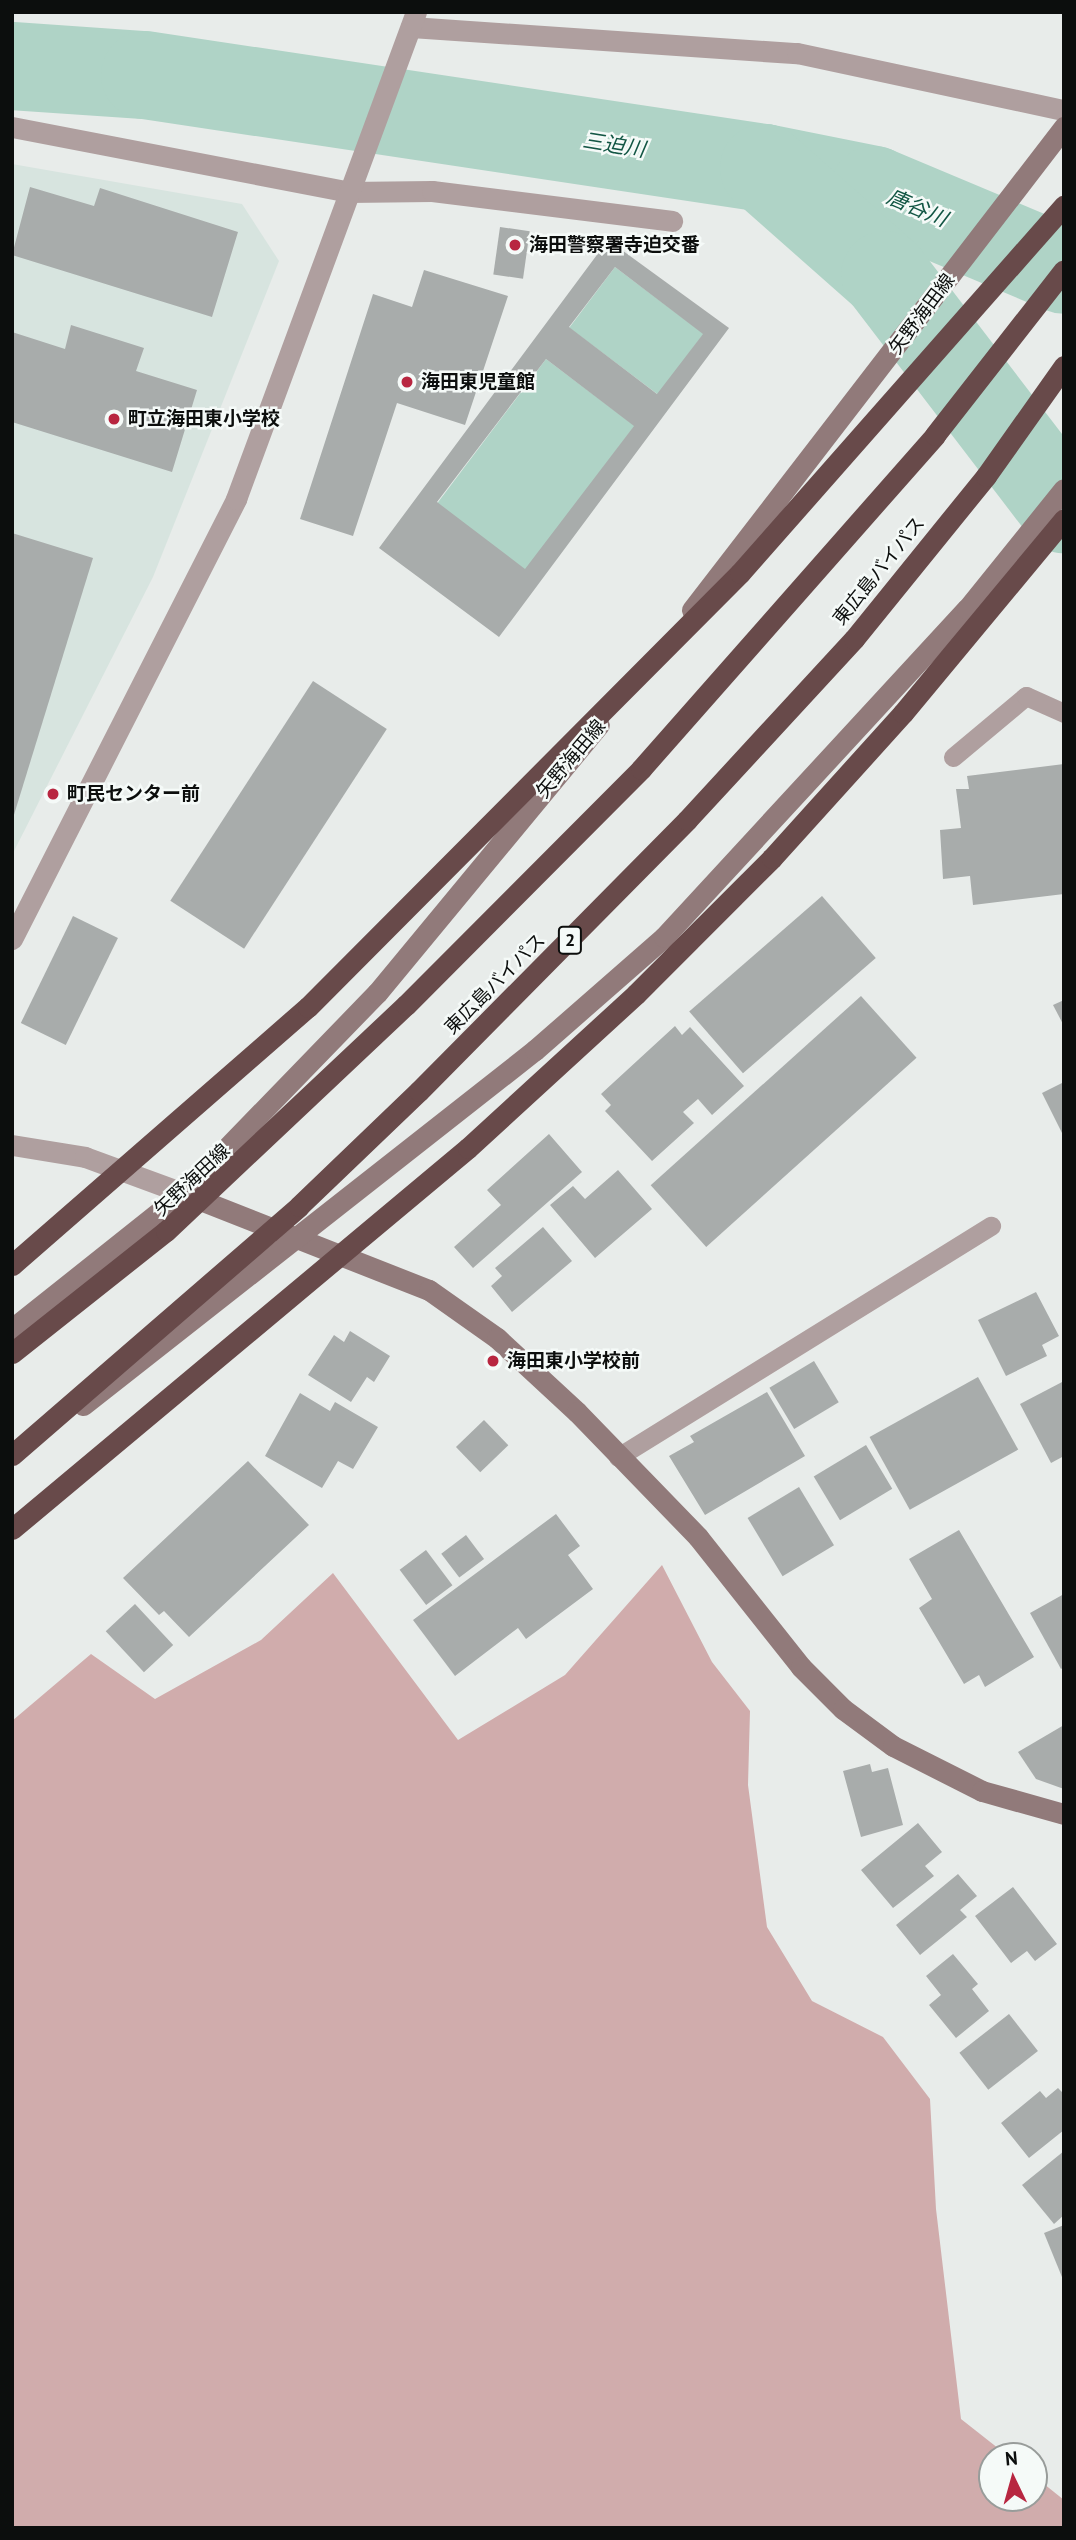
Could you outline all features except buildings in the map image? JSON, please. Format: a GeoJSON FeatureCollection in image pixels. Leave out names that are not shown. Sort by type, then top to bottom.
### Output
{"type":"FeatureCollection","features":[{"type":"Feature","properties":{"kind":"highway"},"geometry":{"type":"LineString","coordinates":[[12,1265],[308,1007],[740,573],[1064,205]]}},
{"type":"Feature","properties":{"kind":"highway"},"geometry":{"type":"LineString","coordinates":[[12,1353],[166,1231],[406,1005],[641,769],[935,435],[1064,270]]}},
{"type":"Feature","properties":{"kind":"highway","name":"東広島バイパス"},"geometry":{"type":"LineString","coordinates":[[12,1455],[299,1206],[610,899],[854,639],[986,476],[1064,366]]}},
{"type":"Feature","properties":{"kind":"highway"},"geometry":{"type":"LineString","coordinates":[[12,1529],[247,1336],[468,1148],[636,994],[772,858],[894,724],[1064,519]]}},
{"type":"Feature","properties":{"kind":"main road","name":"矢野海田線"},"geometry":{"type":"LineString","coordinates":[[12,1329],[183,1193],[377,993],[767,517],[1064,127]]}},
{"type":"Feature","properties":{"kind":"main road"},"geometry":{"type":"LineString","coordinates":[[12,1460],[535,1050],[664,937],[967,609],[1064,489]]}},
{"type":"Feature","properties":{"kind":"main road"},"geometry":{"type":"LineString","coordinates":[[183,1193],[429,1290],[497,1338],[577,1412],[698,1536],[801,1667],[843,1709],[893,1746],[982,1791],[1064,1814]]}},
{"type":"Feature","properties":{"kind":"street"},"geometry":{"type":"LineString","coordinates":[[12,939],[236,499],[361,152],[414,20],[797,53],[1064,110]]}},
{"type":"Feature","properties":{"kind":"street"},"geometry":{"type":"LineString","coordinates":[[12,127],[348,192],[432,191],[672,220]]}},
{"type":"Feature","properties":{"kind":"street"},"geometry":{"type":"LineString","coordinates":[[12,1144],[85,1157],[183,1193]]}},
{"type":"Feature","properties":{"kind":"lane"},"geometry":{"type":"LineString","coordinates":[[953,757],[1026,696],[1064,713]]}},
{"type":"Feature","properties":{"kind":"lane"},"geometry":{"type":"LineString","coordinates":[[618,1457],[991,1226]]}},
{"type":"Feature","properties":{"kind":"shaded area","name":"町立海田東小学校"},"geometry":{"type":"Polygon","coordinates":[[[12,164],[242,204],[279,261],[153,577],[12,855],[12,164]]]}},
{"type":"Feature","properties":{"kind":"shaded area"},"geometry":{"type":"Polygon","coordinates":[[[615,267],[704,334],[658,394],[569,328],[615,267]]]}},
{"type":"Feature","properties":{"kind":"shaded area"},"geometry":{"type":"Polygon","coordinates":[[[546,359],[635,426],[526,570],[437,504],[546,359]]]}},
{"type":"Feature","properties":{"kind":"shaded area"},"geometry":{"type":"Polygon","coordinates":[[[662,1565],[712,1662],[750,1711],[748,1785],[767,1927],[812,2001],[883,2037],[930,2099],[936,2209],[961,2419],[990,2442],[978,2442],[978,2512],[1048,2512],[1048,2487],[1064,2500],[1064,2528],[12,2528],[12,1721],[91,1654],[155,1699],[261,1640],[333,1573],[458,1740],[565,1675],[662,1565]]]}},
{"type":"Feature","properties":{"kind":"waterway","name":"三迫川"},"geometry":{"type":"LineString","coordinates":[[12,66],[145,75],[764,168],[874,190],[1064,270]]}},
{"type":"Feature","properties":{"kind":"waterway","name":"三迫川"},"geometry":{"type":"LineString","coordinates":[[764,168],[885,275],[1064,509]]}},
{"type":"Feature","properties":{"kind":"place","name":"海田警察署寺迫交番"},"geometry":{"type":"Point","coordinates":[515,245]}},
{"type":"Feature","properties":{"kind":"place","name":"海田東児童館"},"geometry":{"type":"Point","coordinates":[407,382]}},
{"type":"Feature","properties":{"kind":"place","name":"町立海田東小学校"},"geometry":{"type":"Point","coordinates":[114,419]}},
{"type":"Feature","properties":{"kind":"place","name":"町民センター前"},"geometry":{"type":"Point","coordinates":[53,794]}},
{"type":"Feature","properties":{"kind":"place","name":"海田東小学校前"},"geometry":{"type":"Point","coordinates":[493,1361]}},
{"type":"Feature","properties":{"kind":"water label","name":"唐谷川"},"geometry":{"type":"Point","coordinates":[917,208]}}]}
